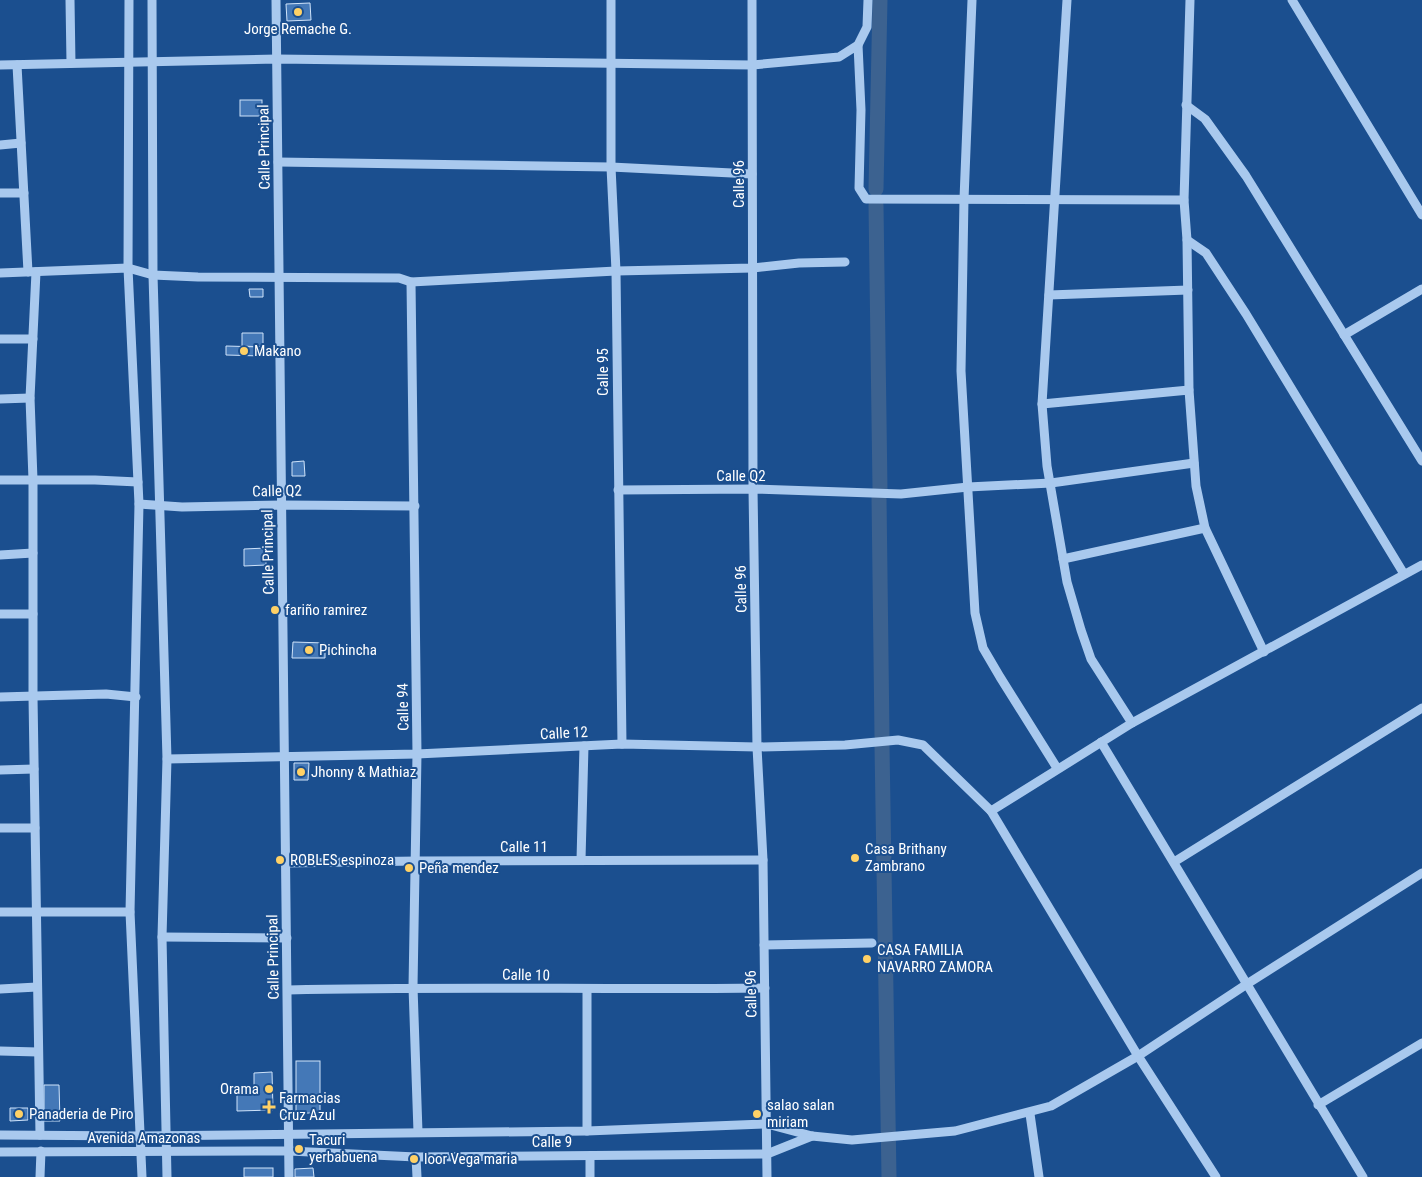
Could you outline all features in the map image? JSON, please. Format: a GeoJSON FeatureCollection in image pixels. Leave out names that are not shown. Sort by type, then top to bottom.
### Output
{"type":"FeatureCollection","features":[{"type":"Feature","properties":{"kind":"street"},"geometry":{"type":"LineString","coordinates":[[70,0],[71,63]]}},
{"type":"Feature","properties":{"kind":"street"},"geometry":{"type":"LineString","coordinates":[[129,0],[127,62],[128,268],[139,504],[130,912],[142,1177]]}},
{"type":"Feature","properties":{"kind":"street"},"geometry":{"type":"LineString","coordinates":[[152,0],[153,275],[167,759],[162,937],[167,1177]]}},
{"type":"Feature","properties":{"kind":"street","name":"Calle Principal"},"geometry":{"type":"LineString","coordinates":[[276,0],[288,990],[288,1177]]}},
{"type":"Feature","properties":{"kind":"street","name":"Calle 95"},"geometry":{"type":"LineString","coordinates":[[610,0],[612,64],[611,168],[616,271],[622,744]]}},
{"type":"Feature","properties":{"kind":"street","name":"Calle 96"},"geometry":{"type":"LineString","coordinates":[[752,0],[752,489],[757,746],[765,988],[766,1177]]}},
{"type":"Feature","properties":{"kind":"street"},"geometry":{"type":"LineString","coordinates":[[868,0],[866,27],[858,45],[861,110],[859,188],[861,194],[866,199],[1184,200]]}},
{"type":"Feature","properties":{"kind":"street"},"geometry":{"type":"LineString","coordinates":[[972,0],[964,198],[961,371],[975,612],[984,648],[1000,677],[1058,768]]}},
{"type":"Feature","properties":{"kind":"street"},"geometry":{"type":"LineString","coordinates":[[1067,0],[1042,404],[1051,483],[1063,559],[1075,611],[1091,658],[1132,723]]}},
{"type":"Feature","properties":{"kind":"street"},"geometry":{"type":"LineString","coordinates":[[1190,0],[1184,200],[1187,240],[1189,390],[1196,486],[1205,528],[1264,652]]}},
{"type":"Feature","properties":{"kind":"street"},"geometry":{"type":"LineString","coordinates":[[1292,0],[1422,215]]}},
{"type":"Feature","properties":{"kind":"street"},"geometry":{"type":"LineString","coordinates":[[0,66],[276,59],[752,65],[839,57],[858,45]]}},
{"type":"Feature","properties":{"kind":"street"},"geometry":{"type":"LineString","coordinates":[[17,65],[24,192],[32,272],[33,339],[30,398],[33,480],[34,828],[40,1135]]}},
{"type":"Feature","properties":{"kind":"street"},"geometry":{"type":"LineString","coordinates":[[1186,105],[1205,119],[1246,176],[1422,461]]}},
{"type":"Feature","properties":{"kind":"street"},"geometry":{"type":"LineString","coordinates":[[0,145],[21,143]]}},
{"type":"Feature","properties":{"kind":"street"},"geometry":{"type":"LineString","coordinates":[[278,162],[611,168],[752,174]]}},
{"type":"Feature","properties":{"kind":"street"},"geometry":{"type":"LineString","coordinates":[[0,193],[24,192]]}},
{"type":"Feature","properties":{"kind":"street"},"geometry":{"type":"LineString","coordinates":[[1187,240],[1206,253],[1246,314],[1404,574]]}},
{"type":"Feature","properties":{"kind":"street"},"geometry":{"type":"LineString","coordinates":[[0,273],[128,268],[153,275],[279,279],[399,278],[411,282],[616,271],[753,268],[800,263],[845,262]]}},
{"type":"Feature","properties":{"kind":"street","name":"Calle 94"},"geometry":{"type":"LineString","coordinates":[[411,282],[417,754],[413,987],[418,1132]]}},
{"type":"Feature","properties":{"kind":"street"},"geometry":{"type":"LineString","coordinates":[[1344,335],[1422,289]]}},
{"type":"Feature","properties":{"kind":"street"},"geometry":{"type":"LineString","coordinates":[[1049,295],[1141,290],[1188,290]]}},
{"type":"Feature","properties":{"kind":"street"},"geometry":{"type":"LineString","coordinates":[[0,339],[33,339]]}},
{"type":"Feature","properties":{"kind":"street"},"geometry":{"type":"LineString","coordinates":[[1042,404],[1189,390]]}},
{"type":"Feature","properties":{"kind":"street"},"geometry":{"type":"LineString","coordinates":[[0,399],[30,398]]}},
{"type":"Feature","properties":{"kind":"street","name":"Calle Q2"},"geometry":{"type":"LineString","coordinates":[[618,490],[752,489],[901,494],[968,487],[1051,483],[1194,463]]}},
{"type":"Feature","properties":{"kind":"street"},"geometry":{"type":"LineString","coordinates":[[0,480],[138,482]]}},
{"type":"Feature","properties":{"kind":"street","name":"Calle Q2"},"geometry":{"type":"LineString","coordinates":[[139,504],[182,507],[282,504],[415,506]]}},
{"type":"Feature","properties":{"kind":"street"},"geometry":{"type":"LineString","coordinates":[[1063,559],[1205,528]]}},
{"type":"Feature","properties":{"kind":"street"},"geometry":{"type":"LineString","coordinates":[[0,555],[33,553]]}},
{"type":"Feature","properties":{"kind":"street"},"geometry":{"type":"LineString","coordinates":[[991,811],[1132,723],[1422,565]]}},
{"type":"Feature","properties":{"kind":"street"},"geometry":{"type":"LineString","coordinates":[[0,614],[33,614]]}},
{"type":"Feature","properties":{"kind":"street"},"geometry":{"type":"LineString","coordinates":[[0,697],[106,694],[136,697]]}},
{"type":"Feature","properties":{"kind":"street"},"geometry":{"type":"LineString","coordinates":[[1174,862],[1422,708]]}},
{"type":"Feature","properties":{"kind":"street","name":"Calle 12"},"geometry":{"type":"LineString","coordinates":[[167,759],[417,754],[622,744],[845,745],[898,740],[923,745],[991,811],[1138,1056],[1216,1177]]}},
{"type":"Feature","properties":{"kind":"street"},"geometry":{"type":"LineString","coordinates":[[1101,742],[1363,1177]]}},
{"type":"Feature","properties":{"kind":"street"},"geometry":{"type":"LineString","coordinates":[[582,860],[584,746]]}},
{"type":"Feature","properties":{"kind":"street"},"geometry":{"type":"LineString","coordinates":[[0,770],[34,769]]}},
{"type":"Feature","properties":{"kind":"street"},"geometry":{"type":"LineString","coordinates":[[0,828],[34,828]]}},
{"type":"Feature","properties":{"kind":"street","name":"Calle 11"},"geometry":{"type":"LineString","coordinates":[[286,863],[762,860]]}},
{"type":"Feature","properties":{"kind":"street","name":"Calle 9"},"geometry":{"type":"LineString","coordinates":[[288,1134],[587,1132],[767,1124],[812,1136],[852,1140],[916,1136],[955,1131],[1030,1114],[1051,1106],[1138,1056],[1422,873]]}},
{"type":"Feature","properties":{"kind":"street"},"geometry":{"type":"LineString","coordinates":[[0,912],[130,912]]}},
{"type":"Feature","properties":{"kind":"street"},"geometry":{"type":"LineString","coordinates":[[162,937],[287,938]]}},
{"type":"Feature","properties":{"kind":"street"},"geometry":{"type":"LineString","coordinates":[[764,945],[872,943]]}},
{"type":"Feature","properties":{"kind":"street"},"geometry":{"type":"LineString","coordinates":[[0,989],[37,987]]}},
{"type":"Feature","properties":{"kind":"street","name":"Calle 10"},"geometry":{"type":"LineString","coordinates":[[288,990],[413,987],[587,990],[765,988]]}},
{"type":"Feature","properties":{"kind":"street"},"geometry":{"type":"LineString","coordinates":[[587,990],[587,1132]]}},
{"type":"Feature","properties":{"kind":"street"},"geometry":{"type":"LineString","coordinates":[[1318,1105],[1422,1043]]}},
{"type":"Feature","properties":{"kind":"street"},"geometry":{"type":"LineString","coordinates":[[0,1051],[38,1052]]}},
{"type":"Feature","properties":{"kind":"street"},"geometry":{"type":"LineString","coordinates":[[1030,1114],[1039,1177]]}},
{"type":"Feature","properties":{"kind":"street","name":"Avenida Amazonas"},"geometry":{"type":"LineString","coordinates":[[0,1135],[166,1136],[288,1134]]}},
{"type":"Feature","properties":{"kind":"street","name":"Calle 9"},"geometry":{"type":"LineString","coordinates":[[289,1151],[416,1157],[767,1154],[812,1136]]}},
{"type":"Feature","properties":{"kind":"street"},"geometry":{"type":"LineString","coordinates":[[40,1177],[41,1151]]}},
{"type":"Feature","properties":{"kind":"street","name":"Avenida Amazonas"},"geometry":{"type":"LineString","coordinates":[[0,1152],[289,1151]]}},
{"type":"Feature","properties":{"kind":"street"},"geometry":{"type":"LineString","coordinates":[[590,1156],[590,1177]]}},
{"type":"Feature","properties":{"kind":"street"},"geometry":{"type":"LineString","coordinates":[[416,1157],[417,1177]]}},
{"type":"Feature","properties":{"kind":"building","name":"Jorge Remache G."},"geometry":{"type":"Polygon","coordinates":[[[310,3],[311,20],[287,21],[286,4],[310,3]]]}},
{"type":"Feature","properties":{"kind":"building"},"geometry":{"type":"Polygon","coordinates":[[[240,100],[262,100],[262,116],[240,116],[240,100]]]}},
{"type":"Feature","properties":{"kind":"building"},"geometry":{"type":"Polygon","coordinates":[[[249,289],[263,289],[263,297],[250,297],[249,289]]]}},
{"type":"Feature","properties":{"kind":"building"},"geometry":{"type":"Polygon","coordinates":[[[242,333],[263,333],[263,347],[242,346],[242,333]]]}},
{"type":"Feature","properties":{"kind":"building","name":"Makano"},"geometry":{"type":"Polygon","coordinates":[[[226,346],[261,347],[261,356],[226,355],[226,346]]]}},
{"type":"Feature","properties":{"kind":"building"},"geometry":{"type":"Polygon","coordinates":[[[304,461],[305,476],[292,476],[292,462],[304,461]]]}},
{"type":"Feature","properties":{"kind":"building"},"geometry":{"type":"Polygon","coordinates":[[[266,548],[266,565],[244,566],[244,549],[266,548]]]}},
{"type":"Feature","properties":{"kind":"building","name":"Pichincha"},"geometry":{"type":"Polygon","coordinates":[[[293,642],[325,643],[325,658],[292,658],[293,642]]]}},
{"type":"Feature","properties":{"kind":"building","name":"Jhonny & Mathiaz"},"geometry":{"type":"Polygon","coordinates":[[[294,763],[309,763],[308,780],[294,780],[294,763]]]}},
{"type":"Feature","properties":{"kind":"building"},"geometry":{"type":"Polygon","coordinates":[[[296,1061],[320,1061],[320,1113],[296,1113],[296,1061]]]}},
{"type":"Feature","properties":{"kind":"building"},"geometry":{"type":"Polygon","coordinates":[[[272,1072],[273,1110],[237,1111],[237,1092],[254,1092],[254,1073],[272,1072]]]}},
{"type":"Feature","properties":{"kind":"building"},"geometry":{"type":"Polygon","coordinates":[[[44,1085],[59,1085],[60,1121],[44,1121],[44,1085]]]}},
{"type":"Feature","properties":{"kind":"building","name":"Panaderia de Piro"},"geometry":{"type":"Polygon","coordinates":[[[10,1108],[28,1108],[28,1120],[10,1121],[10,1108]]]}},
{"type":"Feature","properties":{"kind":"building"},"geometry":{"type":"Polygon","coordinates":[[[244,1168],[273,1168],[273,1177],[244,1177],[244,1168]]]}},
{"type":"Feature","properties":{"kind":"building"},"geometry":{"type":"Polygon","coordinates":[[[313,1168],[314,1177],[295,1177],[295,1169],[313,1168]]]}},
{"type":"Feature","properties":{"kind":"waterway"},"geometry":{"type":"LineString","coordinates":[[876,189],[880,0]]}},
{"type":"Feature","properties":{"kind":"waterway"},"geometry":{"type":"LineString","coordinates":[[876,205],[880,489]]}},
{"type":"Feature","properties":{"kind":"waterway"},"geometry":{"type":"LineString","coordinates":[[879,496],[882,736]]}},
{"type":"Feature","properties":{"kind":"waterway"},"geometry":{"type":"LineString","coordinates":[[882,746],[889,1177]]}},
{"type":"Feature","properties":{"kind":"place","name":"Jorge Remache G."},"geometry":{"type":"Point","coordinates":[298,12]}},
{"type":"Feature","properties":{"kind":"place","name":"Makano"},"geometry":{"type":"Point","coordinates":[244,351]}},
{"type":"Feature","properties":{"kind":"place","name":"fariño ramirez"},"geometry":{"type":"Point","coordinates":[275,610]}},
{"type":"Feature","properties":{"kind":"place","name":"Pichincha"},"geometry":{"type":"Point","coordinates":[309,650]}},
{"type":"Feature","properties":{"kind":"place","name":"Jhonny & Mathiaz"},"geometry":{"type":"Point","coordinates":[301,772]}},
{"type":"Feature","properties":{"kind":"place","name":"Casa Brithany Zambrano"},"geometry":{"type":"Point","coordinates":[855,858]}},
{"type":"Feature","properties":{"kind":"place","name":"ROBLES espinoza"},"geometry":{"type":"Point","coordinates":[280,860]}},
{"type":"Feature","properties":{"kind":"place","name":"Peña mendez"},"geometry":{"type":"Point","coordinates":[409,868]}},
{"type":"Feature","properties":{"kind":"place","name":"CASA FAMILIA NAVARRO ZAMORA"},"geometry":{"type":"Point","coordinates":[867,959]}},
{"type":"Feature","properties":{"kind":"place","name":"Orama"},"geometry":{"type":"Point","coordinates":[269,1089]}},
{"type":"Feature","properties":{"kind":"place","name":"Farmacias Cruz Azul"},"geometry":{"type":"Point","coordinates":[269,1107]}},
{"type":"Feature","properties":{"kind":"place","name":"Panaderia de Piro"},"geometry":{"type":"Point","coordinates":[19,1114]}},
{"type":"Feature","properties":{"kind":"place","name":"salao salan miriam"},"geometry":{"type":"Point","coordinates":[757,1114]}},
{"type":"Feature","properties":{"kind":"place","name":"Tacuri yerbabuena"},"geometry":{"type":"Point","coordinates":[299,1149]}},
{"type":"Feature","properties":{"kind":"place","name":"loor Vega maria"},"geometry":{"type":"Point","coordinates":[414,1159]}}]}
